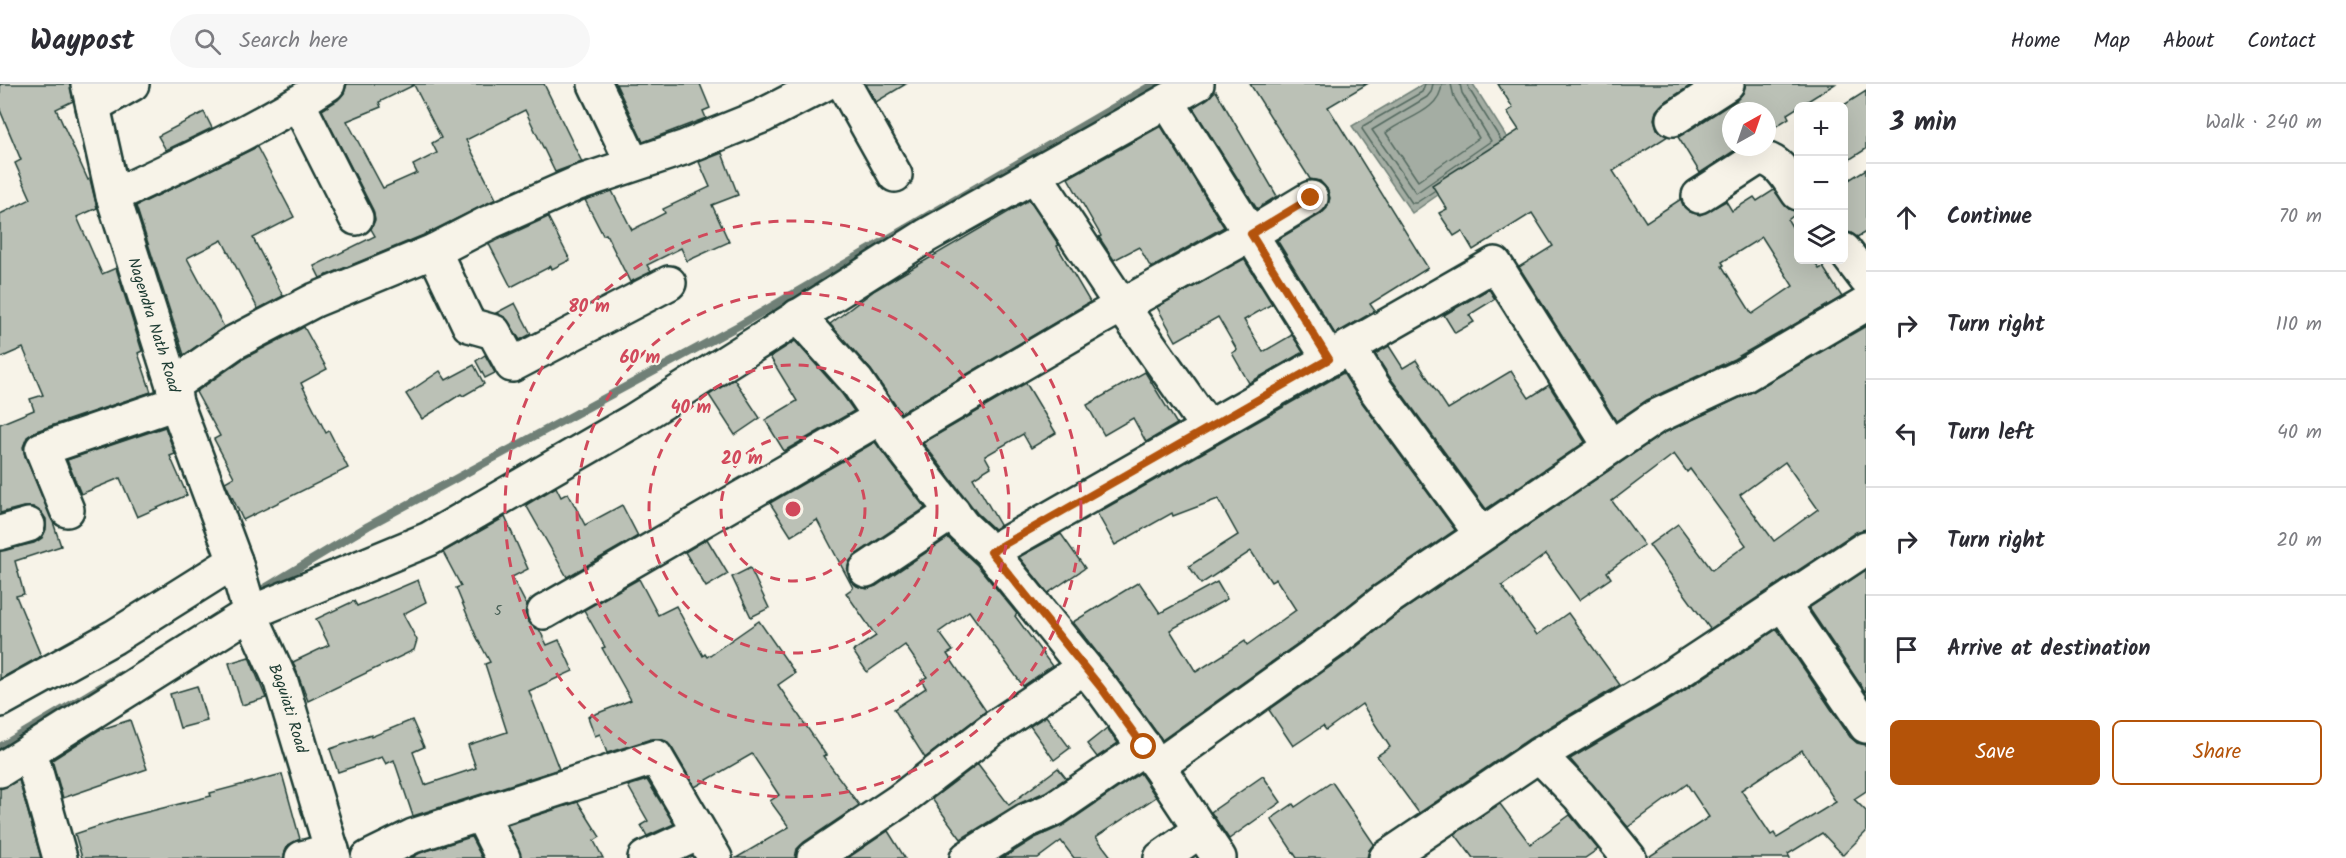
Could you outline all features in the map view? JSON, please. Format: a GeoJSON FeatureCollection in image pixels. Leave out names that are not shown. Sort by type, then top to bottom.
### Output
{"type":"FeatureCollection","features":[{"type":"Feature","properties":{"kind":"street"},"geometry":{"type":"LineString","coordinates":[[90,95],[132,84]]}},
{"type":"Feature","properties":{"kind":"street"},"geometry":{"type":"LineString","coordinates":[[113,196],[184,163],[298,104],[328,84]]}},
{"type":"Feature","properties":{"kind":"street"},"geometry":{"type":"LineString","coordinates":[[595,84],[633,164]]}},
{"type":"Feature","properties":{"kind":"street"},"geometry":{"type":"LineString","coordinates":[[67,510],[42,449],[175,394],[233,343],[315,300],[434,251],[490,222],[578,183],[683,148],[732,128],[824,84]]}},
{"type":"Feature","properties":{"kind":"street"},"geometry":{"type":"LineString","coordinates":[[844,84],[896,175]]}},
{"type":"Feature","properties":{"kind":"street"},"geometry":{"type":"LineString","coordinates":[[0,770],[250,613],[429,539],[633,421],[926,236],[1197,84]]}},
{"type":"Feature","properties":{"kind":"street"},"geometry":{"type":"LineString","coordinates":[[1673,119],[1727,84]]}},
{"type":"Feature","properties":{"kind":"street","name":"Nagendra Nath Road"},"geometry":{"type":"LineString","coordinates":[[90,95],[113,196],[175,394],[235,561]]}},
{"type":"Feature","properties":{"kind":"street"},"geometry":{"type":"LineString","coordinates":[[1167,101],[1251,234],[1339,353],[1373,386],[1481,534]]}},
{"type":"Feature","properties":{"kind":"street"},"geometry":{"type":"LineString","coordinates":[[298,104],[356,218]]}},
{"type":"Feature","properties":{"kind":"street"},"geometry":{"type":"LineString","coordinates":[[1700,196],[1758,158],[1775,162],[1794,188]]}},
{"type":"Feature","properties":{"kind":"street"},"geometry":{"type":"LineString","coordinates":[[1035,175],[1122,306],[1208,428]]}},
{"type":"Feature","properties":{"kind":"street"},"geometry":{"type":"LineString","coordinates":[[544,612],[888,427],[1122,306],[1311,198]]}},
{"type":"Feature","properties":{"kind":"street"},"geometry":{"type":"LineString","coordinates":[[434,251],[469,325],[494,333],[512,365],[669,283]]}},
{"type":"Feature","properties":{"kind":"street"},"geometry":{"type":"LineString","coordinates":[[1848,255],[1866,279]]}},
{"type":"Feature","properties":{"kind":"street"},"geometry":{"type":"LineString","coordinates":[[991,552],[1495,264],[1610,447]]}},
{"type":"Feature","properties":{"kind":"street"},"geometry":{"type":"LineString","coordinates":[[967,858],[1026,821],[1054,809],[1151,757],[1323,649],[1384,601],[1655,417],[1743,376],[1866,304]]}},
{"type":"Feature","properties":{"kind":"street"},"geometry":{"type":"LineString","coordinates":[[798,316],[857,382],[963,526],[991,552],[1083,668],[1151,757],[1219,858]]}},
{"type":"Feature","properties":{"kind":"street"},"geometry":{"type":"LineString","coordinates":[[866,570],[953,512]]}},
{"type":"Feature","properties":{"kind":"street"},"geometry":{"type":"LineString","coordinates":[[1386,858],[1539,755],[1663,682],[1866,548]]}},
{"type":"Feature","properties":{"kind":"street"},"geometry":{"type":"LineString","coordinates":[[0,700],[114,637],[235,561]]}},
{"type":"Feature","properties":{"kind":"street","name":"Baguiati Road"},"geometry":{"type":"LineString","coordinates":[[235,561],[250,613],[280,682],[323,855]]}},
{"type":"Feature","properties":{"kind":"street"},"geometry":{"type":"LineString","coordinates":[[1783,604],[1866,726]]}},
{"type":"Feature","properties":{"kind":"street"},"geometry":{"type":"LineString","coordinates":[[814,858],[899,801],[994,728],[1083,668]]}},
{"type":"Feature","properties":{"kind":"street"},"geometry":{"type":"LineString","coordinates":[[30,751],[60,858]]}},
{"type":"Feature","properties":{"kind":"street"},"geometry":{"type":"LineString","coordinates":[[1539,755],[1579,796],[1629,858]]}},
{"type":"Feature","properties":{"kind":"street"},"geometry":{"type":"LineString","coordinates":[[368,858],[413,836],[656,757],[707,845],[645,858]]}},
{"type":"Feature","properties":{"kind":"street"},"geometry":{"type":"LineString","coordinates":[[482,814],[503,858]]}},
{"type":"Feature","properties":{"kind":"street"},"geometry":{"type":"LineString","coordinates":[[1161,858],[1201,830]]}},
{"type":"Feature","properties":{"kind":"water"},"geometry":{"type":"Polygon","coordinates":[[[1423,84],[1473,84],[1511,144],[1412,213],[1352,126],[1423,84]]]}},
{"type":"Feature","properties":{"kind":"building"},"geometry":{"type":"Polygon","coordinates":[[[0,84],[70,84],[73,101],[56,109],[88,180],[90,179],[97,208],[77,217],[102,274],[116,268],[142,351],[138,353],[151,392],[36,431],[27,437],[23,447],[25,456],[61,546],[15,561],[24,594],[16,596],[41,656],[0,679],[0,551],[34,543],[42,538],[46,529],[46,519],[33,507],[0,513],[0,424],[34,410],[30,399],[43,395],[23,348],[0,358],[0,214],[31,199],[15,163],[21,160],[0,110],[0,84]]]}},
{"type":"Feature","properties":{"kind":"building"},"geometry":{"type":"Polygon","coordinates":[[[347,84],[544,84],[582,162],[555,172],[525,110],[466,140],[496,199],[426,234],[320,278],[314,266],[375,236],[371,229],[375,220],[373,210],[322,110],[338,100],[347,84]],[[414,85],[379,102],[381,107],[347,121],[383,188],[417,173],[413,165],[437,153],[432,143],[441,138],[414,85]]]}},
{"type":"Feature","properties":{"kind":"building"},"geometry":{"type":"Polygon","coordinates":[[[616,84],[700,84],[710,108],[703,111],[706,118],[643,142],[616,84]]]}},
{"type":"Feature","properties":{"kind":"building"},"geometry":{"type":"Polygon","coordinates":[[[866,84],[906,84],[876,102],[866,84]]]}},
{"type":"Feature","properties":{"kind":"building"},"geometry":{"type":"Polygon","coordinates":[[[1250,84],[1367,84],[1328,107],[1428,268],[1370,304],[1375,311],[1335,334],[1277,240],[1321,214],[1327,208],[1330,198],[1327,189],[1320,181],[1310,179],[1250,84]]]}},
{"type":"Feature","properties":{"kind":"building"},"geometry":{"type":"Polygon","coordinates":[[[1498,84],[1693,84],[1663,103],[1656,111],[1654,119],[1657,129],[1668,136],[1613,171],[1646,222],[1681,199],[1684,207],[1700,215],[1726,201],[1732,211],[1754,197],[1757,201],[1774,190],[1789,209],[1794,211],[1794,215],[1788,220],[1794,230],[1794,264],[1816,264],[1819,269],[1823,267],[1842,297],[1734,359],[1647,400],[1616,421],[1519,267],[1553,246],[1532,213],[1473,250],[1462,231],[1454,236],[1439,213],[1447,209],[1432,185],[1519,130],[1507,112],[1513,108],[1498,84]],[[1762,237],[1722,262],[1724,265],[1722,266],[1752,314],[1793,286],[1762,237]]]}},
{"type":"Feature","properties":{"kind":"building"},"geometry":{"type":"Polygon","coordinates":[[[1746,84],[1835,84],[1806,102],[1794,102],[1794,110],[1787,114],[1789,118],[1776,126],[1776,102],[1734,102],[1743,93],[1746,84]]]}},
{"type":"Feature","properties":{"kind":"building"},"geometry":{"type":"Polygon","coordinates":[[[1216,91],[1277,196],[1257,209],[1193,108],[1216,91]]]}},
{"type":"Feature","properties":{"kind":"building"},"geometry":{"type":"Polygon","coordinates":[[[1866,91],[1866,149],[1848,160],[1848,156],[1848,102],[1866,91]]]}},
{"type":"Feature","properties":{"kind":"building"},"geometry":{"type":"Polygon","coordinates":[[[1722,109],[1722,156],[1726,156],[1700,173],[1678,137],[1722,109]]]}},
{"type":"Feature","properties":{"kind":"building"},"geometry":{"type":"Polygon","coordinates":[[[204,112],[212,128],[166,150],[158,136],[204,112]]]}},
{"type":"Feature","properties":{"kind":"building"},"geometry":{"type":"Polygon","coordinates":[[[1161,126],[1224,227],[1151,268],[1139,247],[1114,260],[1099,237],[1101,236],[1068,178],[1161,126]]]}},
{"type":"Feature","properties":{"kind":"building"},"geometry":{"type":"Polygon","coordinates":[[[257,147],[294,217],[253,238],[283,296],[258,309],[222,240],[187,258],[224,327],[184,355],[136,206],[257,147]]]}},
{"type":"Feature","properties":{"kind":"building"},"geometry":{"type":"Polygon","coordinates":[[[722,153],[738,195],[712,205],[729,242],[687,261],[681,248],[647,265],[651,272],[630,282],[606,234],[603,235],[585,200],[612,191],[632,230],[665,213],[663,209],[710,187],[699,162],[722,153]]]}},
{"type":"Feature","properties":{"kind":"building"},"geometry":{"type":"Polygon","coordinates":[[[1866,169],[1866,232],[1857,237],[1848,233],[1848,180],[1866,169]]]}},
{"type":"Feature","properties":{"kind":"building"},"geometry":{"type":"Polygon","coordinates":[[[1029,200],[1059,245],[1057,246],[1090,302],[901,413],[871,370],[830,324],[875,290],[1029,200]]]}},
{"type":"Feature","properties":{"kind":"building"},"geometry":{"type":"Polygon","coordinates":[[[548,217],[570,260],[552,269],[551,266],[511,287],[489,244],[548,217]]]}},
{"type":"Feature","properties":{"kind":"building"},"geometry":{"type":"Polygon","coordinates":[[[1244,259],[1272,304],[1244,320],[1263,352],[1292,335],[1303,352],[1249,383],[1232,353],[1237,350],[1218,317],[1176,341],[1157,307],[1244,259]]]}},
{"type":"Feature","properties":{"kind":"building"},"geometry":{"type":"Polygon","coordinates":[[[1489,289],[1495,299],[1469,315],[1474,322],[1455,333],[1444,315],[1489,289]]]}},
{"type":"Feature","properties":{"kind":"building"},"geometry":{"type":"Polygon","coordinates":[[[515,303],[531,334],[520,340],[506,318],[496,313],[515,303]]]}},
{"type":"Feature","properties":{"kind":"building"},"geometry":{"type":"Polygon","coordinates":[[[1866,326],[1866,529],[1856,532],[1710,629],[1649,545],[1678,524],[1712,570],[1746,545],[1690,469],[1687,472],[1674,454],[1612,501],[1644,545],[1607,572],[1611,578],[1579,600],[1546,554],[1502,586],[1537,635],[1568,613],[1620,685],[1529,739],[1419,813],[1377,756],[1390,747],[1362,704],[1326,730],[1323,726],[1293,746],[1269,710],[1344,657],[1395,616],[1664,433],[1752,392],[1866,326]],[[1785,462],[1740,495],[1774,541],[1818,509],[1785,462]]]}},
{"type":"Feature","properties":{"kind":"building"},"geometry":{"type":"Polygon","coordinates":[[[304,327],[327,369],[301,383],[326,433],[329,431],[348,468],[243,520],[225,482],[234,477],[214,439],[220,436],[196,392],[243,359],[304,327]]]}},
{"type":"Feature","properties":{"kind":"building"},"geometry":{"type":"Polygon","coordinates":[[[795,341],[854,411],[784,451],[765,420],[797,401],[770,357],[795,341]]]}},
{"type":"Feature","properties":{"kind":"building"},"geometry":{"type":"Polygon","coordinates":[[[1389,346],[1403,368],[1416,360],[1448,409],[1511,371],[1529,398],[1549,385],[1585,442],[1486,509],[1375,354],[1389,346]]]}},
{"type":"Feature","properties":{"kind":"building"},"geometry":{"type":"Polygon","coordinates":[[[485,355],[495,373],[485,378],[476,361],[485,355]]]}},
{"type":"Feature","properties":{"kind":"building"},"geometry":{"type":"Polygon","coordinates":[[[474,365],[484,384],[463,396],[461,394],[422,419],[406,394],[440,371],[446,380],[474,365]]]}},
{"type":"Feature","properties":{"kind":"building"},"geometry":{"type":"Polygon","coordinates":[[[1145,372],[1177,424],[1146,442],[1133,418],[1104,435],[1087,405],[1145,372]]]}},
{"type":"Feature","properties":{"kind":"building"},"geometry":{"type":"Polygon","coordinates":[[[1343,373],[1455,530],[1373,586],[1321,627],[1162,740],[1073,622],[1139,582],[1160,613],[1217,582],[1227,599],[1170,630],[1196,672],[1245,641],[1247,645],[1296,610],[1276,579],[1271,582],[1251,551],[1201,584],[1189,566],[1238,535],[1218,499],[1173,516],[1172,513],[1115,545],[1097,513],[1343,373]]]}},
{"type":"Feature","properties":{"kind":"building"},"geometry":{"type":"Polygon","coordinates":[[[734,379],[760,418],[735,435],[709,395],[734,379]]]}},
{"type":"Feature","properties":{"kind":"building"},"geometry":{"type":"Polygon","coordinates":[[[1026,383],[1056,433],[1031,448],[1023,434],[985,456],[991,467],[973,478],[1000,525],[994,529],[977,513],[923,443],[1026,383]]]}},
{"type":"Feature","properties":{"kind":"building"},"geometry":{"type":"Polygon","coordinates":[[[165,427],[175,454],[170,456],[187,495],[137,517],[120,478],[81,494],[67,460],[165,427]]]}},
{"type":"Feature","properties":{"kind":"building"},"geometry":{"type":"Polygon","coordinates":[[[875,442],[925,508],[855,555],[849,562],[847,571],[851,581],[867,589],[876,586],[948,538],[977,565],[1017,614],[1015,616],[1052,666],[1023,686],[969,611],[939,632],[953,651],[947,654],[986,711],[925,758],[894,709],[926,688],[921,680],[927,677],[905,645],[867,672],[853,651],[876,636],[846,593],[853,588],[817,520],[791,536],[770,503],[875,442]]]}},
{"type":"Feature","properties":{"kind":"building"},"geometry":{"type":"Polygon","coordinates":[[[556,487],[561,497],[568,493],[585,525],[622,505],[638,536],[567,577],[526,505],[556,487]]]}},
{"type":"Feature","properties":{"kind":"building"},"geometry":{"type":"Polygon","coordinates":[[[505,517],[528,569],[512,577],[527,606],[525,613],[528,621],[539,629],[547,645],[559,640],[573,671],[529,691],[559,769],[413,816],[394,760],[386,764],[382,757],[338,772],[330,749],[371,735],[371,737],[412,720],[424,747],[413,752],[425,785],[476,768],[468,745],[507,732],[485,664],[490,662],[476,636],[456,588],[461,586],[443,552],[505,517]]]}},
{"type":"Feature","properties":{"kind":"building"},"geometry":{"type":"Polygon","coordinates":[[[1061,534],[1085,568],[1048,593],[1019,557],[1061,534]]]}},
{"type":"Feature","properties":{"kind":"building"},"geometry":{"type":"Polygon","coordinates":[[[707,539],[728,574],[706,587],[685,552],[707,539]]]}},
{"type":"Feature","properties":{"kind":"building"},"geometry":{"type":"Polygon","coordinates":[[[750,568],[769,608],[751,617],[732,577],[750,568]]]}},
{"type":"Feature","properties":{"kind":"building"},"geometry":{"type":"Polygon","coordinates":[[[1866,570],[1866,693],[1809,608],[1866,570]]]}},
{"type":"Feature","properties":{"kind":"building"},"geometry":{"type":"Polygon","coordinates":[[[639,579],[658,615],[676,606],[703,656],[705,654],[707,657],[759,621],[795,673],[778,685],[826,755],[823,756],[859,805],[804,842],[797,849],[795,858],[736,858],[789,827],[770,801],[779,795],[752,754],[695,787],[666,741],[651,739],[607,753],[600,734],[595,736],[588,717],[631,700],[584,610],[639,579]]]}},
{"type":"Feature","properties":{"kind":"building"},"geometry":{"type":"Polygon","coordinates":[[[418,580],[426,602],[403,614],[417,640],[414,650],[308,701],[293,662],[329,645],[316,619],[354,601],[357,606],[418,580]]]}},
{"type":"Feature","properties":{"kind":"building"},"geometry":{"type":"Polygon","coordinates":[[[1777,629],[1850,737],[1857,743],[1866,745],[1866,791],[1854,799],[1866,811],[1866,832],[1843,855],[1822,833],[1788,854],[1790,858],[1647,858],[1709,817],[1687,784],[1628,827],[1570,759],[1673,698],[1777,629]],[[1802,750],[1741,790],[1771,835],[1774,833],[1777,838],[1836,802],[1802,750]]]}},
{"type":"Feature","properties":{"kind":"building"},"geometry":{"type":"Polygon","coordinates":[[[249,657],[266,698],[242,705],[229,663],[249,657]]]}},
{"type":"Feature","properties":{"kind":"building"},"geometry":{"type":"Polygon","coordinates":[[[197,686],[207,721],[180,728],[170,694],[197,686]]]}},
{"type":"Feature","properties":{"kind":"building"},"geometry":{"type":"Polygon","coordinates":[[[1046,716],[1070,748],[1054,760],[1030,726],[1046,716]]]}},
{"type":"Feature","properties":{"kind":"building"},"geometry":{"type":"Polygon","coordinates":[[[130,720],[147,769],[63,798],[52,760],[99,730],[130,720]]]}},
{"type":"Feature","properties":{"kind":"building"},"geometry":{"type":"Polygon","coordinates":[[[1107,728],[1118,743],[1097,757],[1087,744],[1107,728]]]}},
{"type":"Feature","properties":{"kind":"building"},"geometry":{"type":"Polygon","coordinates":[[[978,764],[1009,805],[1058,768],[1066,778],[961,839],[932,799],[978,764]]]}},
{"type":"Feature","properties":{"kind":"building"},"geometry":{"type":"Polygon","coordinates":[[[1140,773],[1156,797],[1096,837],[1112,858],[1074,858],[1061,841],[1038,858],[1003,858],[1035,838],[1064,825],[1140,773]]]}},
{"type":"Feature","properties":{"kind":"building"},"geometry":{"type":"Polygon","coordinates":[[[282,774],[300,839],[288,845],[284,858],[82,858],[75,834],[123,818],[211,796],[210,793],[282,774]]]}},
{"type":"Feature","properties":{"kind":"building"},"geometry":{"type":"Polygon","coordinates":[[[1263,776],[1281,802],[1229,839],[1211,812],[1263,776]]]}},
{"type":"Feature","properties":{"kind":"building"},"geometry":{"type":"Polygon","coordinates":[[[19,780],[41,858],[0,858],[0,789],[19,780]]]}},
{"type":"Feature","properties":{"kind":"building"},"geometry":{"type":"Polygon","coordinates":[[[647,780],[674,824],[647,836],[641,825],[648,821],[628,786],[647,780]]]}},
{"type":"Feature","properties":{"kind":"building"},"geometry":{"type":"Polygon","coordinates":[[[1332,782],[1374,844],[1367,858],[1297,858],[1271,819],[1293,804],[1295,807],[1332,782]]]}},
{"type":"Feature","properties":{"kind":"building"},"geometry":{"type":"Polygon","coordinates":[[[578,802],[600,837],[594,841],[603,858],[522,858],[507,825],[578,802]]]}},
{"type":"Feature","properties":{"kind":"building"},"geometry":{"type":"Polygon","coordinates":[[[1500,804],[1530,844],[1570,815],[1598,849],[1585,858],[1473,858],[1455,834],[1500,804]]]}},
{"type":"Feature","properties":{"kind":"building"},"geometry":{"type":"Polygon","coordinates":[[[888,831],[905,858],[848,858],[888,831]]]}},
{"type":"Feature","properties":{"kind":"building"},"geometry":{"type":"Polygon","coordinates":[[[471,837],[482,858],[411,858],[420,853],[471,837]]]}},
{"type":"Feature","properties":{"kind":"waterway"},"geometry":{"type":"LineString","coordinates":[[255,594],[368,526],[738,326],[1154,84]]}},
{"type":"Feature","properties":{"kind":"waterway"},"geometry":{"type":"LineString","coordinates":[[0,747],[121,675]]}},
{"type":"Feature","properties":{"kind":"route"},"geometry":{"type":"LineString","coordinates":[[1144,747],[1102,689],[991,552],[1329,359],[1251,234],[1311,198]]}}]}
